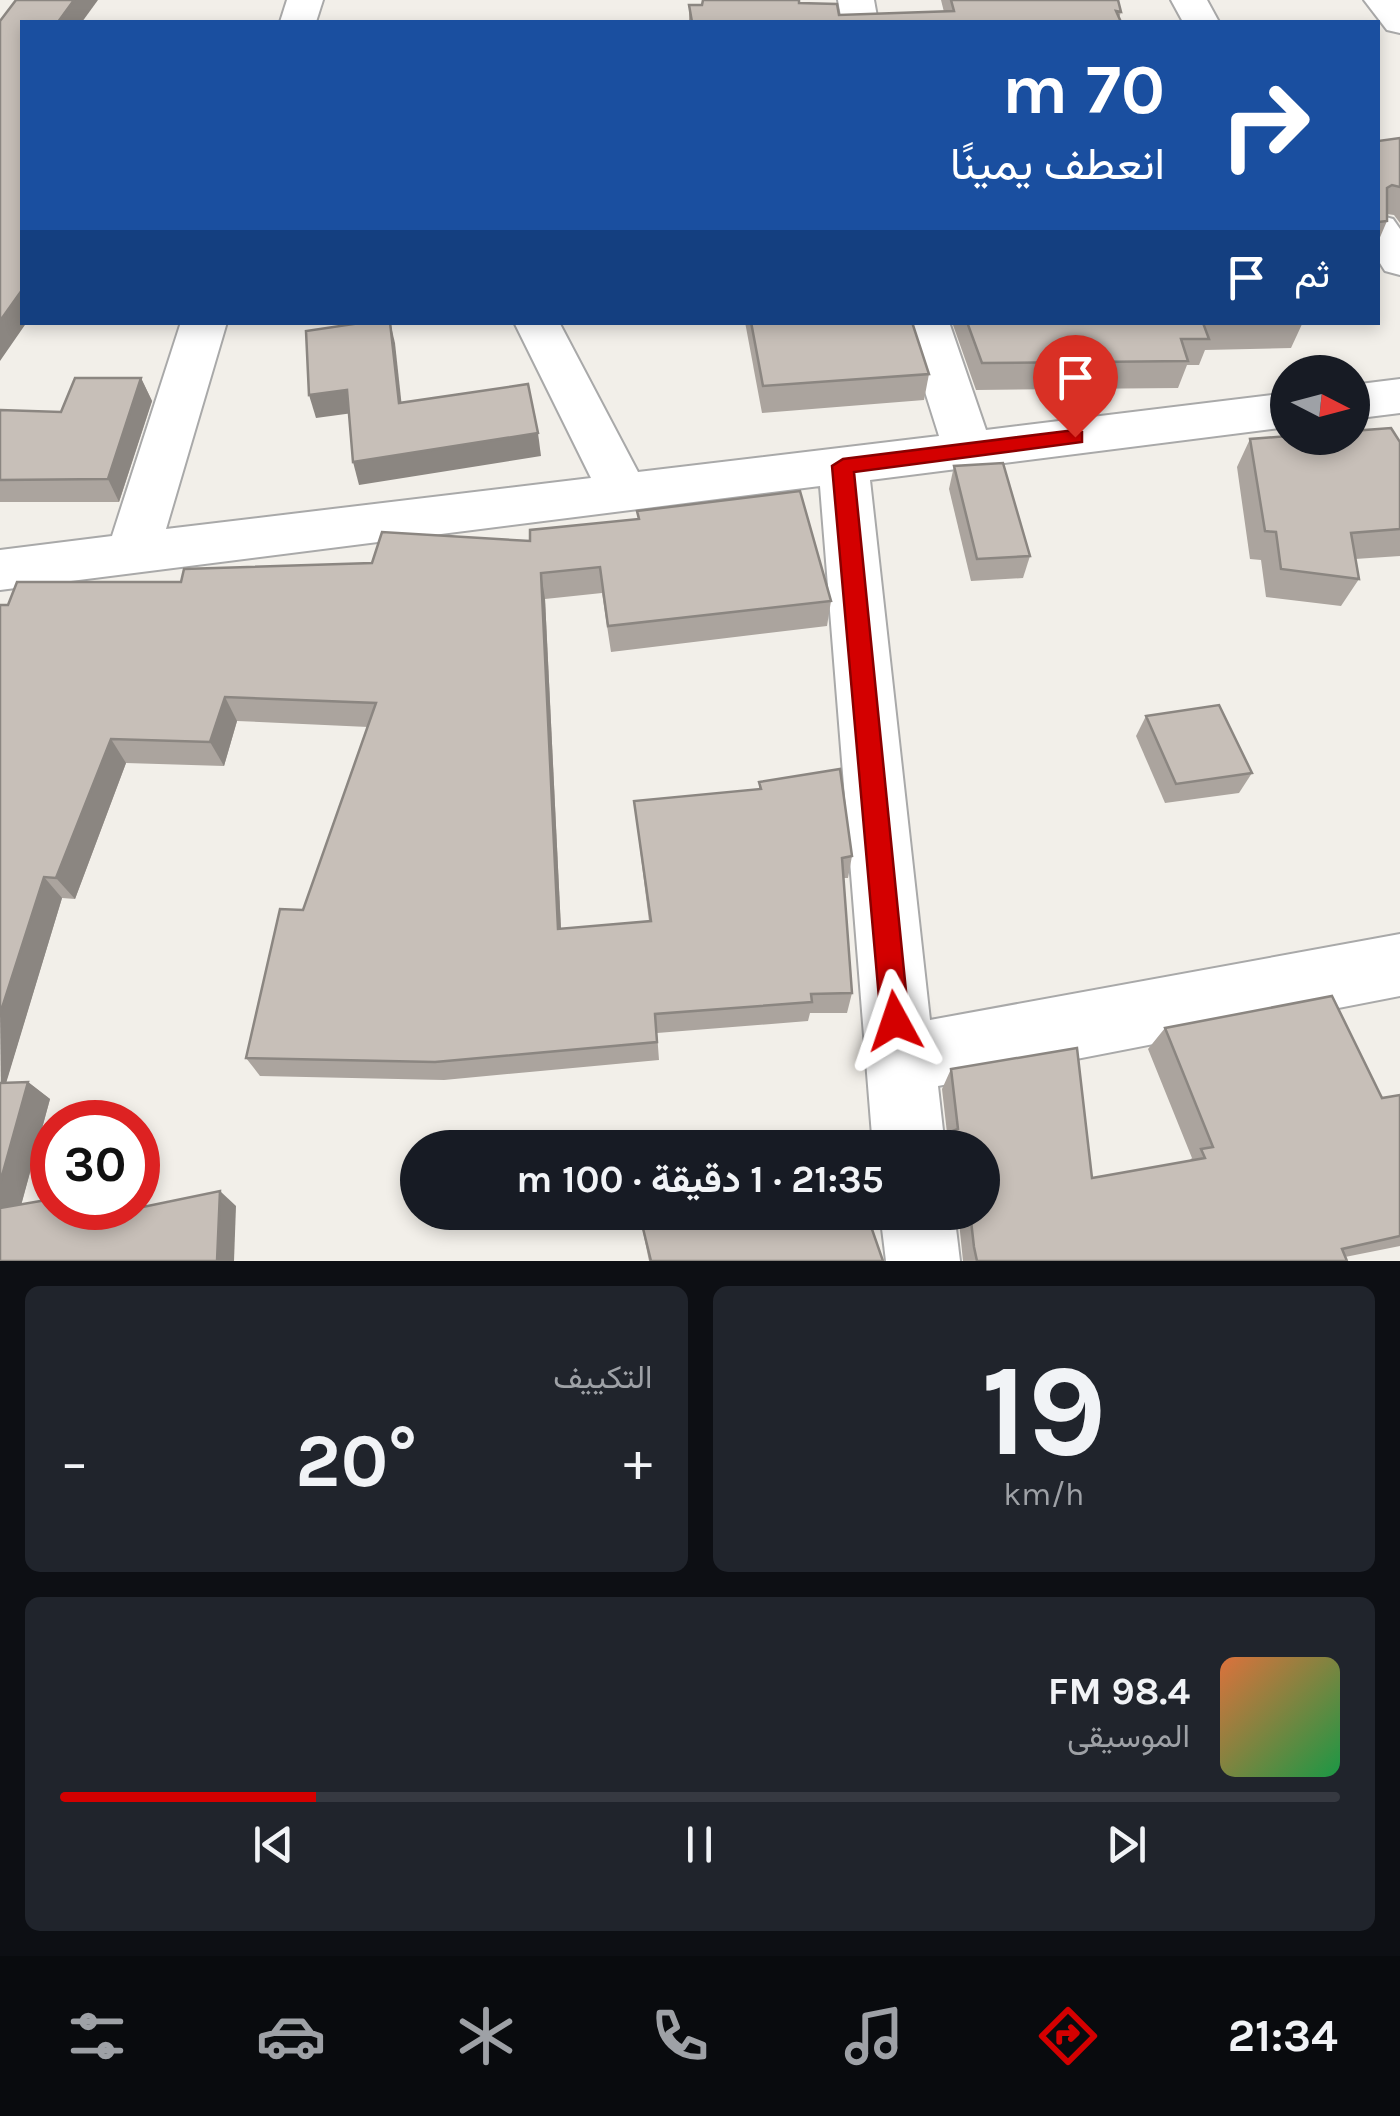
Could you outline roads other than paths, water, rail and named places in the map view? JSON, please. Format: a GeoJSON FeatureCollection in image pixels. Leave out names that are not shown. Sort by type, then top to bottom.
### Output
{"type":"FeatureCollection","features":[{"type":"Feature","properties":{"kind":"street"},"geometry":{"type":"LineString","coordinates":[[1382,0],[1400,22]]}},
{"type":"Feature","properties":{"kind":"street"},"geometry":{"type":"LineString","coordinates":[[1380,231],[1400,261]]}},
{"type":"Feature","properties":{"kind":"street"},"geometry":{"type":"LineString","coordinates":[[132,554],[203,325]]}},
{"type":"Feature","properties":{"kind":"street"},"geometry":{"type":"LineString","coordinates":[[538,325],[624,493]]}},
{"type":"Feature","properties":{"kind":"street"},"geometry":{"type":"LineString","coordinates":[[927,325],[969,450]]}},
{"type":"Feature","properties":{"kind":"street"},"geometry":{"type":"LineString","coordinates":[[1370,400],[1400,396]]}},
{"type":"Feature","properties":{"kind":"street"},"geometry":{"type":"LineString","coordinates":[[0,570],[1270,412]]}},
{"type":"Feature","properties":{"kind":"street"},"geometry":{"type":"LineString","coordinates":[[843,466],[908,1130]]}},
{"type":"Feature","properties":{"kind":"street"},"geometry":{"type":"LineString","coordinates":[[899,1060],[1400,965]]}},
{"type":"Feature","properties":{"kind":"street"},"geometry":{"type":"LineString","coordinates":[[919,1230],[923,1261]]}}]}
